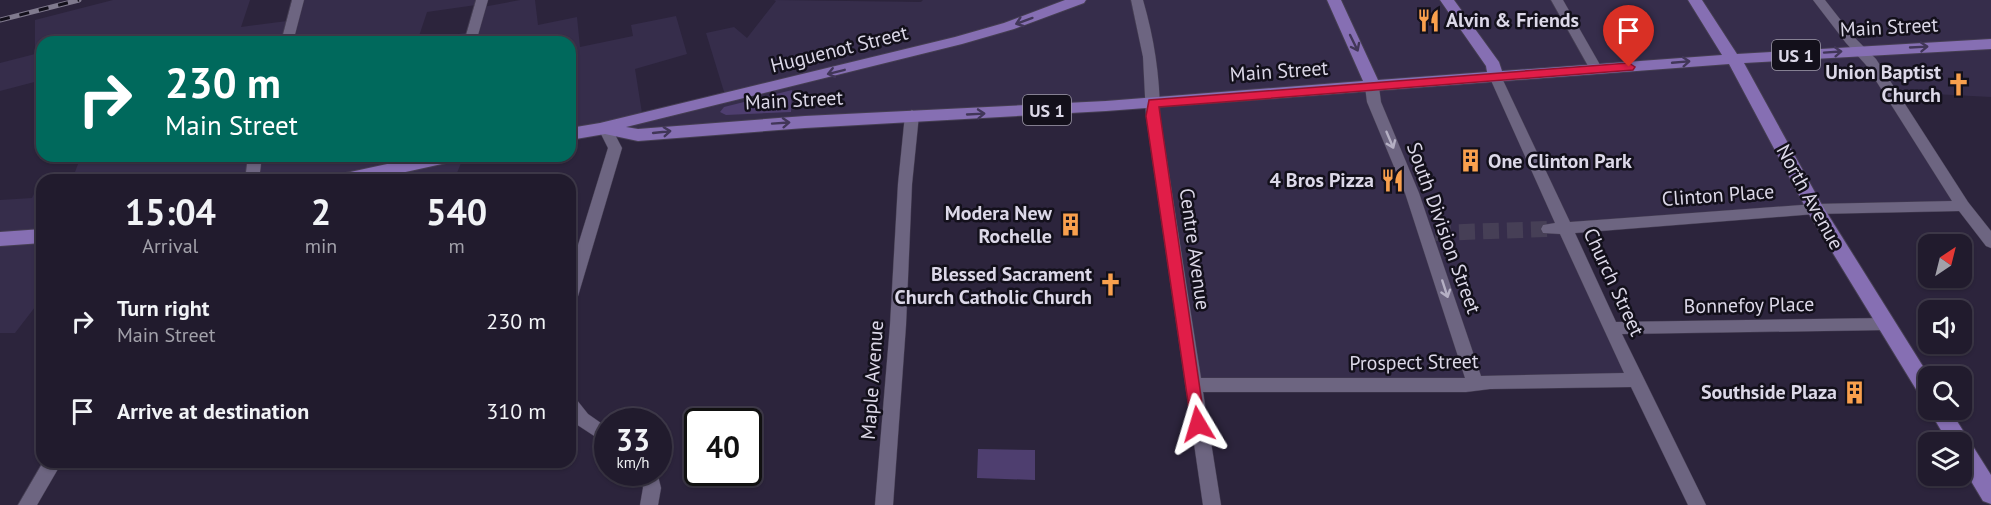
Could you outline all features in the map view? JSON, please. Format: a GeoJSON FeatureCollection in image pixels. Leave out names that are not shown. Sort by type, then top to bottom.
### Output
{"type":"FeatureCollection","features":[{"type":"Feature","properties":{"kind":"main road","name":"Huguenot Street"},"geometry":{"type":"LineString","coordinates":[[605,128],[633,118],[957,41],[1009,26],[1079,0]]}},
{"type":"Feature","properties":{"kind":"main road"},"geometry":{"type":"LineString","coordinates":[[1334,0],[1368,73],[1372,87]]}},
{"type":"Feature","properties":{"kind":"main road"},"geometry":{"type":"LineString","coordinates":[[1447,0],[1494,66],[1495,76]]}},
{"type":"Feature","properties":{"kind":"main road","name":"North Avenue"},"geometry":{"type":"LineString","coordinates":[[1695,0],[1733,58],[1815,209],[1918,375]]}},
{"type":"Feature","properties":{"kind":"main road","name":"Main Street"},"geometry":{"type":"LineString","coordinates":[[576,133],[605,128],[638,135],[723,127],[969,115],[1372,87],[1733,58],[1991,44]]}},
{"type":"Feature","properties":{"kind":"main road"},"geometry":{"type":"LineString","coordinates":[[716,99],[708,110],[707,117],[723,127]]}},
{"type":"Feature","properties":{"kind":"main road"},"geometry":{"type":"LineString","coordinates":[[368,174],[423,162]]}},
{"type":"Feature","properties":{"kind":"main road"},"geometry":{"type":"LineString","coordinates":[[0,239],[36,236]]}},
{"type":"Feature","properties":{"kind":"main road"},"geometry":{"type":"LineString","coordinates":[[1972,464],[1991,495]]}},
{"type":"Feature","properties":{"kind":"street"},"geometry":{"type":"LineString","coordinates":[[289,36],[298,0]]}},
{"type":"Feature","properties":{"kind":"street"},"geometry":{"type":"LineString","coordinates":[[472,36],[482,0]]}},
{"type":"Feature","properties":{"kind":"street","name":"Centre Avenue"},"geometry":{"type":"LineString","coordinates":[[1137,0],[1143,18],[1153,90],[1153,116],[1212,505]]}},
{"type":"Feature","properties":{"kind":"street"},"geometry":{"type":"LineString","coordinates":[[1557,0],[1598,70]]}},
{"type":"Feature","properties":{"kind":"street"},"geometry":{"type":"LineString","coordinates":[[1819,0],[1871,62],[1963,206],[1991,242]]}},
{"type":"Feature","properties":{"kind":"street","name":"Church Street"},"geometry":{"type":"LineString","coordinates":[[1495,76],[1636,380],[1697,505]]}},
{"type":"Feature","properties":{"kind":"street","name":"South Division Street"},"geometry":{"type":"LineString","coordinates":[[1372,87],[1374,102],[1431,234],[1475,383]]}},
{"type":"Feature","properties":{"kind":"street","name":"Maple Avenue"},"geometry":{"type":"LineString","coordinates":[[884,505],[898,325],[905,184],[912,116]]}},
{"type":"Feature","properties":{"kind":"street"},"geometry":{"type":"LineString","coordinates":[[576,276],[615,148],[605,128]]}},
{"type":"Feature","properties":{"kind":"street","name":"Clinton Place"},"geometry":{"type":"LineString","coordinates":[[1548,230],[1690,217],[1815,209],[1963,206]]}},
{"type":"Feature","properties":{"kind":"street","name":"Bonnefoy Place"},"geometry":{"type":"LineString","coordinates":[[1612,328],[1887,324]]}},
{"type":"Feature","properties":{"kind":"street","name":"Prospect Street"},"geometry":{"type":"LineString","coordinates":[[1193,385],[1636,380]]}},
{"type":"Feature","properties":{"kind":"street"},"geometry":{"type":"LineString","coordinates":[[576,412],[594,428]]}},
{"type":"Feature","properties":{"kind":"street"},"geometry":{"type":"LineString","coordinates":[[27,505],[49,468]]}},
{"type":"Feature","properties":{"kind":"street"},"geometry":{"type":"LineString","coordinates":[[649,505],[652,486]]}},
{"type":"Feature","properties":{"kind":"shaded area"},"geometry":{"type":"Polygon","coordinates":[[[113,0],[250,0],[241,27],[295,20],[301,0],[485,0],[483,4],[427,12],[419,36],[36,36],[36,82],[0,91],[0,63],[35,54],[35,20],[113,0]]]}},
{"type":"Feature","properties":{"kind":"shaded area"},"geometry":{"type":"Polygon","coordinates":[[[520,0],[535,0],[538,25],[577,17],[580,47],[633,36],[631,25],[676,16],[687,54],[635,69],[642,113],[725,95],[706,33],[734,27],[747,38],[776,1],[774,0],[921,2],[923,0],[1991,0],[1991,97],[1895,92],[1969,209],[1812,212],[1572,233],[1634,384],[1198,387],[1154,102],[631,136],[601,130],[576,135],[576,36],[442,36],[475,32],[483,7],[520,0]]]}},
{"type":"Feature","properties":{"kind":"shaded area"},"geometry":{"type":"Polygon","coordinates":[[[792,90],[791,112],[726,115],[720,112],[724,107],[792,90]]]}},
{"type":"Feature","properties":{"kind":"shaded area"},"geometry":{"type":"Polygon","coordinates":[[[79,162],[462,162],[456,174],[59,174],[75,172],[79,162]]]}},
{"type":"Feature","properties":{"kind":"shaded area"},"geometry":{"type":"Polygon","coordinates":[[[36,190],[36,306],[15,333],[0,333],[0,200],[32,198],[36,190]]]}},
{"type":"Feature","properties":{"kind":"shaded area"},"geometry":{"type":"Polygon","coordinates":[[[978,449],[1035,450],[1035,480],[977,478],[978,449]]]}},
{"type":"Feature","properties":{"kind":"tunnel"},"geometry":{"type":"LineString","coordinates":[[1435,233],[1548,229]]}},
{"type":"Feature","properties":{"kind":"railway"},"geometry":{"type":"LineString","coordinates":[[0,20],[79,0]]}},
{"type":"Feature","properties":{"kind":"place","name":"Alvin & Friends"},"geometry":{"type":"Point","coordinates":[1428,20]}},
{"type":"Feature","properties":{"kind":"place","name":"Union Baptist Church"},"geometry":{"type":"Point","coordinates":[1959,84]}},
{"type":"Feature","properties":{"kind":"place","name":"One Clinton Park"},"geometry":{"type":"Point","coordinates":[1470,161]}},
{"type":"Feature","properties":{"kind":"place","name":"4 Bros Pizza"},"geometry":{"type":"Point","coordinates":[1392,180]}},
{"type":"Feature","properties":{"kind":"place","name":"Modera New Rochelle"},"geometry":{"type":"Point","coordinates":[1070,224]}},
{"type":"Feature","properties":{"kind":"place","name":"Blessed Sacrament Church Catholic Church"},"geometry":{"type":"Point","coordinates":[1110,285]}},
{"type":"Feature","properties":{"kind":"place","name":"Southside Plaza"},"geometry":{"type":"Point","coordinates":[1855,392]}},
{"type":"Feature","properties":{"kind":"route"},"geometry":{"type":"LineString","coordinates":[[1198,424],[1153,116],[1153,103],[1629,67]]}}]}
